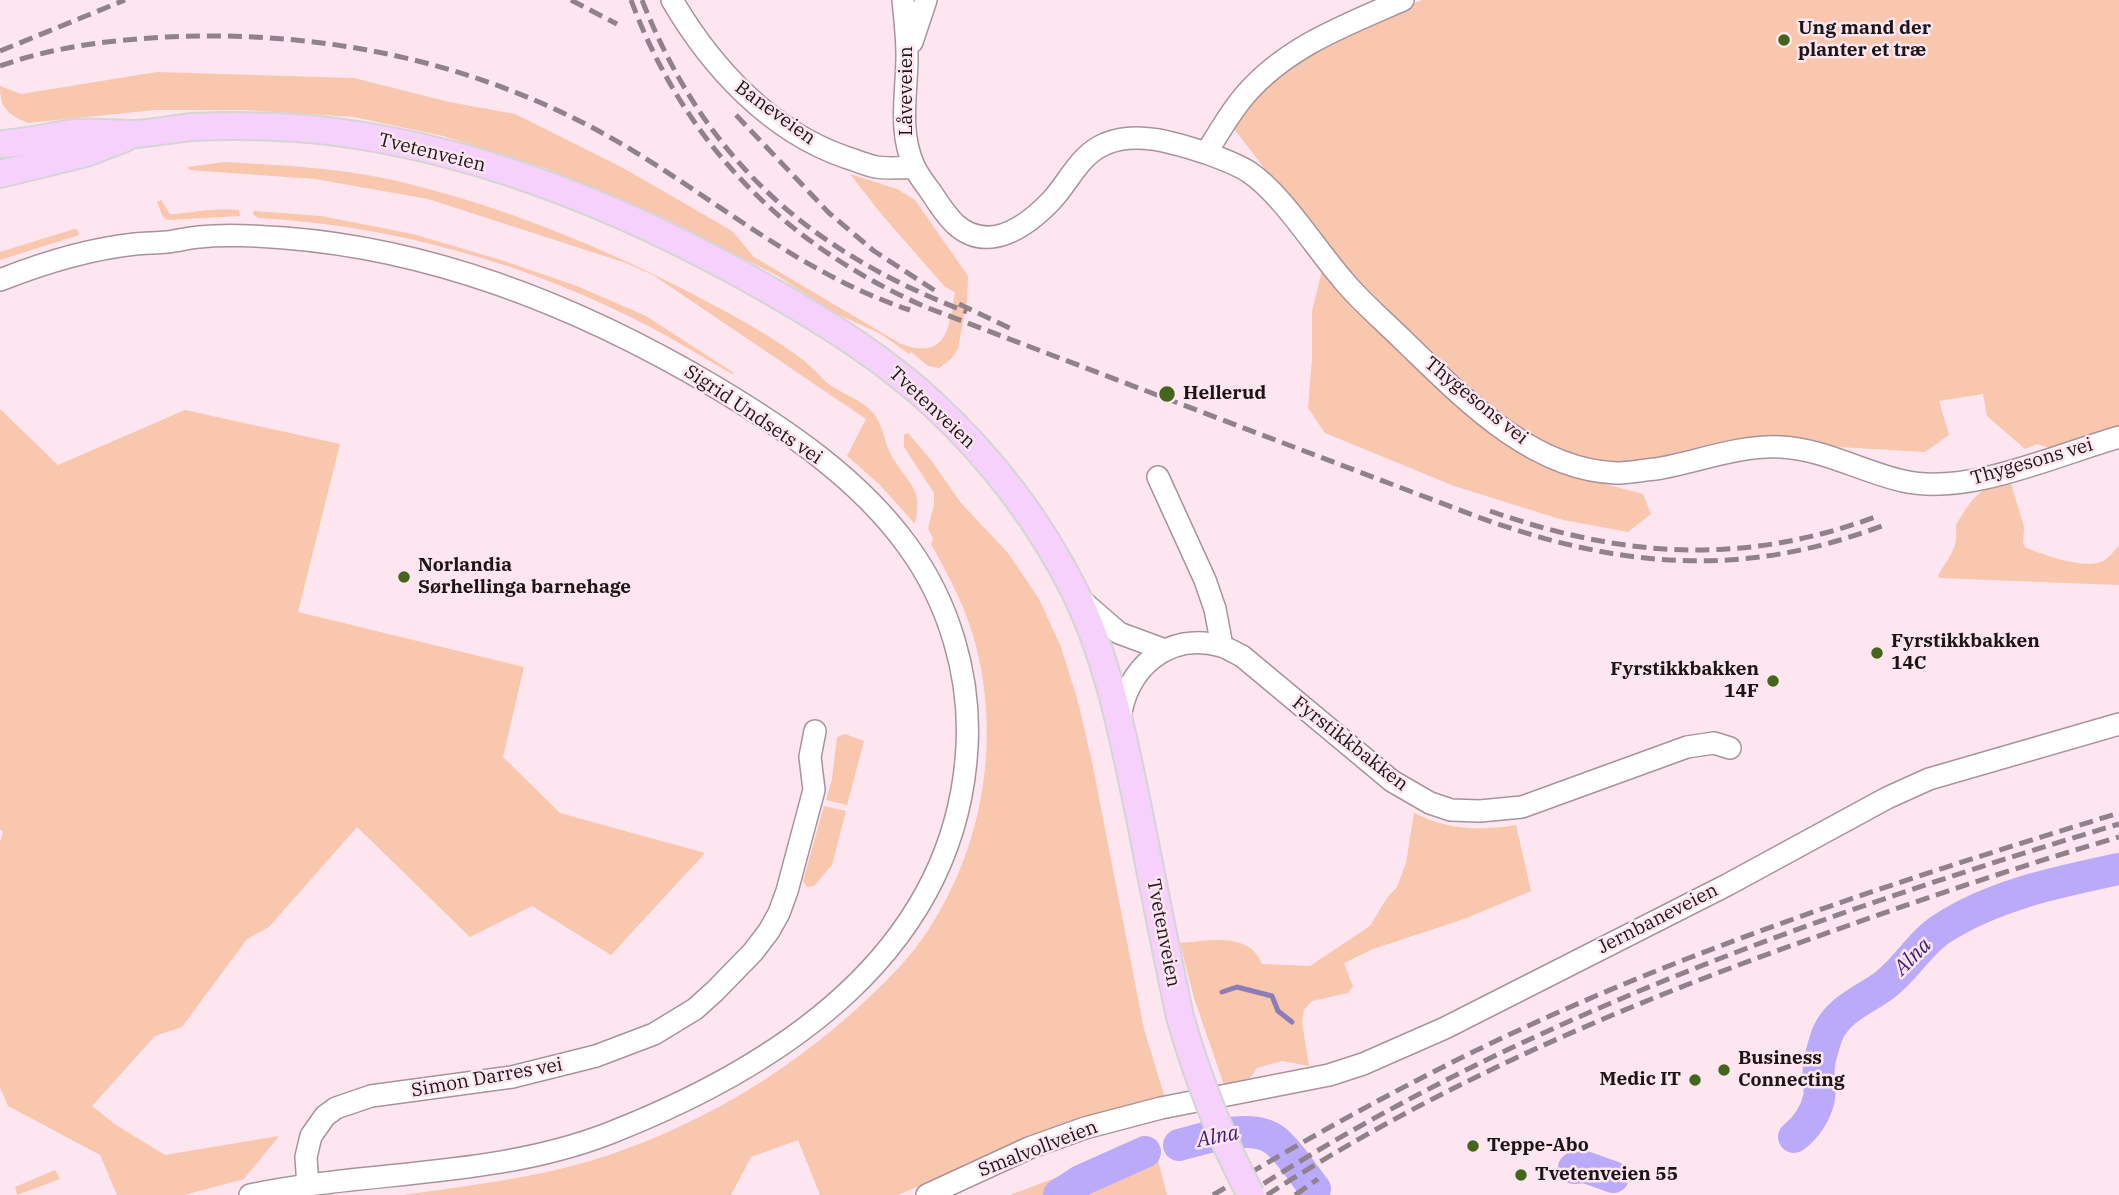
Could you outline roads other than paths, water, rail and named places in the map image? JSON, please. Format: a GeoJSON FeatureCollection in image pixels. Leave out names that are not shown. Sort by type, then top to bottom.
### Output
{"type":"FeatureCollection","features":[{"type":"Feature","properties":{"kind":"main road","name":"Tvetenveien"},"geometry":{"type":"LineString","coordinates":[[0,144],[21,143],[79,132],[136,134],[232,125],[342,133],[447,154],[530,180],[606,209],[679,242],[757,283],[829,326],[890,368],[934,405],[976,447],[1019,500],[1076,595],[1105,666],[1120,722],[1180,1017],[1204,1094],[1251,1195]]}},
{"type":"Feature","properties":{"kind":"main road","name":"Tvetenveien"},"geometry":{"type":"LineString","coordinates":[[0,174],[86,153],[136,134]]}},
{"type":"Feature","properties":{"kind":"street","name":"Baneveien"},"geometry":{"type":"LineString","coordinates":[[672,0],[690,29],[730,80],[776,119],[833,153],[875,167],[914,168]]}},
{"type":"Feature","properties":{"kind":"street","name":"Låveveien"},"geometry":{"type":"LineString","coordinates":[[903,0],[907,57],[905,130],[914,168],[939,205],[958,226],[981,237]]}},
{"type":"Feature","properties":{"kind":"street"},"geometry":{"type":"LineString","coordinates":[[907,57],[926,0]]}},
{"type":"Feature","properties":{"kind":"street"},"geometry":{"type":"LineString","coordinates":[[1206,153],[1247,93],[1288,56],[1310,41],[1403,0]]}},
{"type":"Feature","properties":{"kind":"street","name":"Thygesons vei"},"geometry":{"type":"LineString","coordinates":[[981,237],[1000,237],[1032,218],[1053,200],[1085,158],[1109,142],[1146,138],[1206,153],[1245,169],[1264,183],[1345,283],[1458,391],[1504,429],[1533,448],[1572,465],[1619,473],[1672,466],[1732,452],[1780,447],[1822,456],[1902,481],[1940,485],[2012,470],[2119,437]]}},
{"type":"Feature","properties":{"kind":"street"},"geometry":{"type":"LineString","coordinates":[[0,151],[0,162]]}},
{"type":"Feature","properties":{"kind":"street","name":"Sigrid Undsets vei"},"geometry":{"type":"LineString","coordinates":[[0,280],[55,261],[106,249],[198,237],[247,236],[311,240],[388,254],[439,266],[520,292],[581,316],[648,348],[734,398],[818,457],[861,494],[905,542],[931,585],[953,638],[963,676],[968,725],[963,791],[949,845],[927,894],[897,939],[878,961],[824,1012],[760,1060],[738,1073],[687,1100],[603,1136],[544,1153],[481,1166],[250,1195]]}},
{"type":"Feature","properties":{"kind":"street"},"geometry":{"type":"LineString","coordinates":[[1158,477],[1205,580],[1223,646]]}},
{"type":"Feature","properties":{"kind":"street","name":"Fyrstikkbakken"},"geometry":{"type":"LineString","coordinates":[[1076,595],[1119,633],[1165,650]]}},
{"type":"Feature","properties":{"kind":"street","name":"Fyrstikkbakken"},"geometry":{"type":"LineString","coordinates":[[1120,722],[1122,700],[1136,673],[1165,650],[1191,644],[1223,646],[1258,668],[1288,696],[1392,780],[1430,803],[1451,810],[1479,811],[1522,807],[1687,747],[1714,743],[1730,748]]}},
{"type":"Feature","properties":{"kind":"street","name":"Jernbaneveien"},"geometry":{"type":"LineString","coordinates":[[1194,1102],[1329,1075],[1363,1064],[1464,1018],[1929,779],[2119,724]]}},
{"type":"Feature","properties":{"kind":"street","name":"Simon Darres vei"},"geometry":{"type":"LineString","coordinates":[[308,1187],[306,1157],[311,1136],[325,1116],[336,1108],[371,1096],[513,1077],[596,1056],[654,1034],[695,1009],[753,952],[779,913],[814,790],[810,758],[815,732]]}},
{"type":"Feature","properties":{"kind":"street","name":"Smalvollveien"},"geometry":{"type":"LineString","coordinates":[[927,1195],[1056,1137],[1194,1102]]}},
{"type":"Feature","properties":{"kind":"waterway","name":"Alna"},"geometry":{"type":"LineString","coordinates":[[1794,1137],[1810,1120],[1818,1104],[1818,1074],[1822,1050],[1831,1026],[1851,1007],[1898,973],[1934,934],[1963,916],[2006,898],[2051,884],[2119,869]]}},
{"type":"Feature","properties":{"kind":"waterway"},"geometry":{"type":"LineString","coordinates":[[1222,992],[1237,987],[1272,996],[1278,1011],[1292,1022]]}},
{"type":"Feature","properties":{"kind":"waterway","name":"Alna"},"geometry":{"type":"LineString","coordinates":[[1179,1145],[1229,1133],[1266,1135],[1287,1152],[1315,1189]]}},
{"type":"Feature","properties":{"kind":"waterway","name":"Alna"},"geometry":{"type":"LineString","coordinates":[[1059,1195],[1082,1180],[1145,1152]]}},
{"type":"Feature","properties":{"kind":"waterway","name":"Alna"},"geometry":{"type":"LineString","coordinates":[[1574,1168],[1585,1167],[1613,1177]]}},
{"type":"Feature","properties":{"kind":"railway"},"geometry":{"type":"LineString","coordinates":[[0,51],[125,0]]}},
{"type":"Feature","properties":{"kind":"railway"},"geometry":{"type":"LineString","coordinates":[[571,0],[617,24]]}},
{"type":"Feature","properties":{"kind":"railway"},"geometry":{"type":"LineString","coordinates":[[631,0],[653,52],[680,101],[712,145],[747,186],[786,222],[830,255],[877,283],[928,308],[1478,517],[1581,547],[1630,556],[1729,560],[1779,554],[1830,543],[1882,526]]}},
{"type":"Feature","properties":{"kind":"railway"},"geometry":{"type":"LineString","coordinates":[[642,0],[668,57],[697,108],[731,153],[768,193],[811,229],[858,260],[910,288],[967,312]]}},
{"type":"Feature","properties":{"kind":"railway"},"geometry":{"type":"LineString","coordinates":[[0,66],[82,45],[166,37],[229,36],[352,47],[412,60],[471,76],[529,98],[585,124],[640,155],[804,261],[838,280],[910,310]]}},
{"type":"Feature","properties":{"kind":"railway"},"geometry":{"type":"LineString","coordinates":[[736,115],[829,213],[874,251],[937,292]]}},
{"type":"Feature","properties":{"kind":"railway"},"geometry":{"type":"LineString","coordinates":[[959,304],[1016,331]]}},
{"type":"Feature","properties":{"kind":"railway"},"geometry":{"type":"LineString","coordinates":[[1490,511],[1588,539],[1684,550],[1731,549],[1779,543],[1828,532],[1878,516]]}},
{"type":"Feature","properties":{"kind":"railway"},"geometry":{"type":"LineString","coordinates":[[1213,1195],[1409,1084],[1602,993],[1821,909],[2119,813]]}},
{"type":"Feature","properties":{"kind":"railway"},"geometry":{"type":"LineString","coordinates":[[1246,1195],[1348,1133],[1452,1077],[1669,979],[1892,896],[2119,824]]}},
{"type":"Feature","properties":{"kind":"railway"},"geometry":{"type":"LineString","coordinates":[[1267,1195],[1405,1113],[1476,1077],[1622,1011],[1696,981],[1881,914],[2119,837]]}},
{"type":"Feature","properties":{"kind":"railway"},"geometry":{"type":"LineString","coordinates":[[1295,1195],[1318,1179]]}},
{"type":"Feature","properties":{"kind":"place","name":"Ung mand der planter et træ"},"geometry":{"type":"Point","coordinates":[1784,40]}},
{"type":"Feature","properties":{"kind":"place","name":"Hellerud"},"geometry":{"type":"Point","coordinates":[1167,394]}},
{"type":"Feature","properties":{"kind":"place","name":"Norlandia Sørhellinga barnehage"},"geometry":{"type":"Point","coordinates":[404,577]}},
{"type":"Feature","properties":{"kind":"place","name":"Fyrstikkbakken 14C"},"geometry":{"type":"Point","coordinates":[1877,653]}},
{"type":"Feature","properties":{"kind":"place","name":"Fyrstikkbakken 14F"},"geometry":{"type":"Point","coordinates":[1773,681]}},
{"type":"Feature","properties":{"kind":"place","name":"Business Connecting"},"geometry":{"type":"Point","coordinates":[1724,1070]}},
{"type":"Feature","properties":{"kind":"place","name":"Medic IT"},"geometry":{"type":"Point","coordinates":[1695,1080]}},
{"type":"Feature","properties":{"kind":"place","name":"Teppe-Abo"},"geometry":{"type":"Point","coordinates":[1473,1146]}},
{"type":"Feature","properties":{"kind":"place","name":"Tvetenveien 55"},"geometry":{"type":"Point","coordinates":[1521,1175]}}]}
